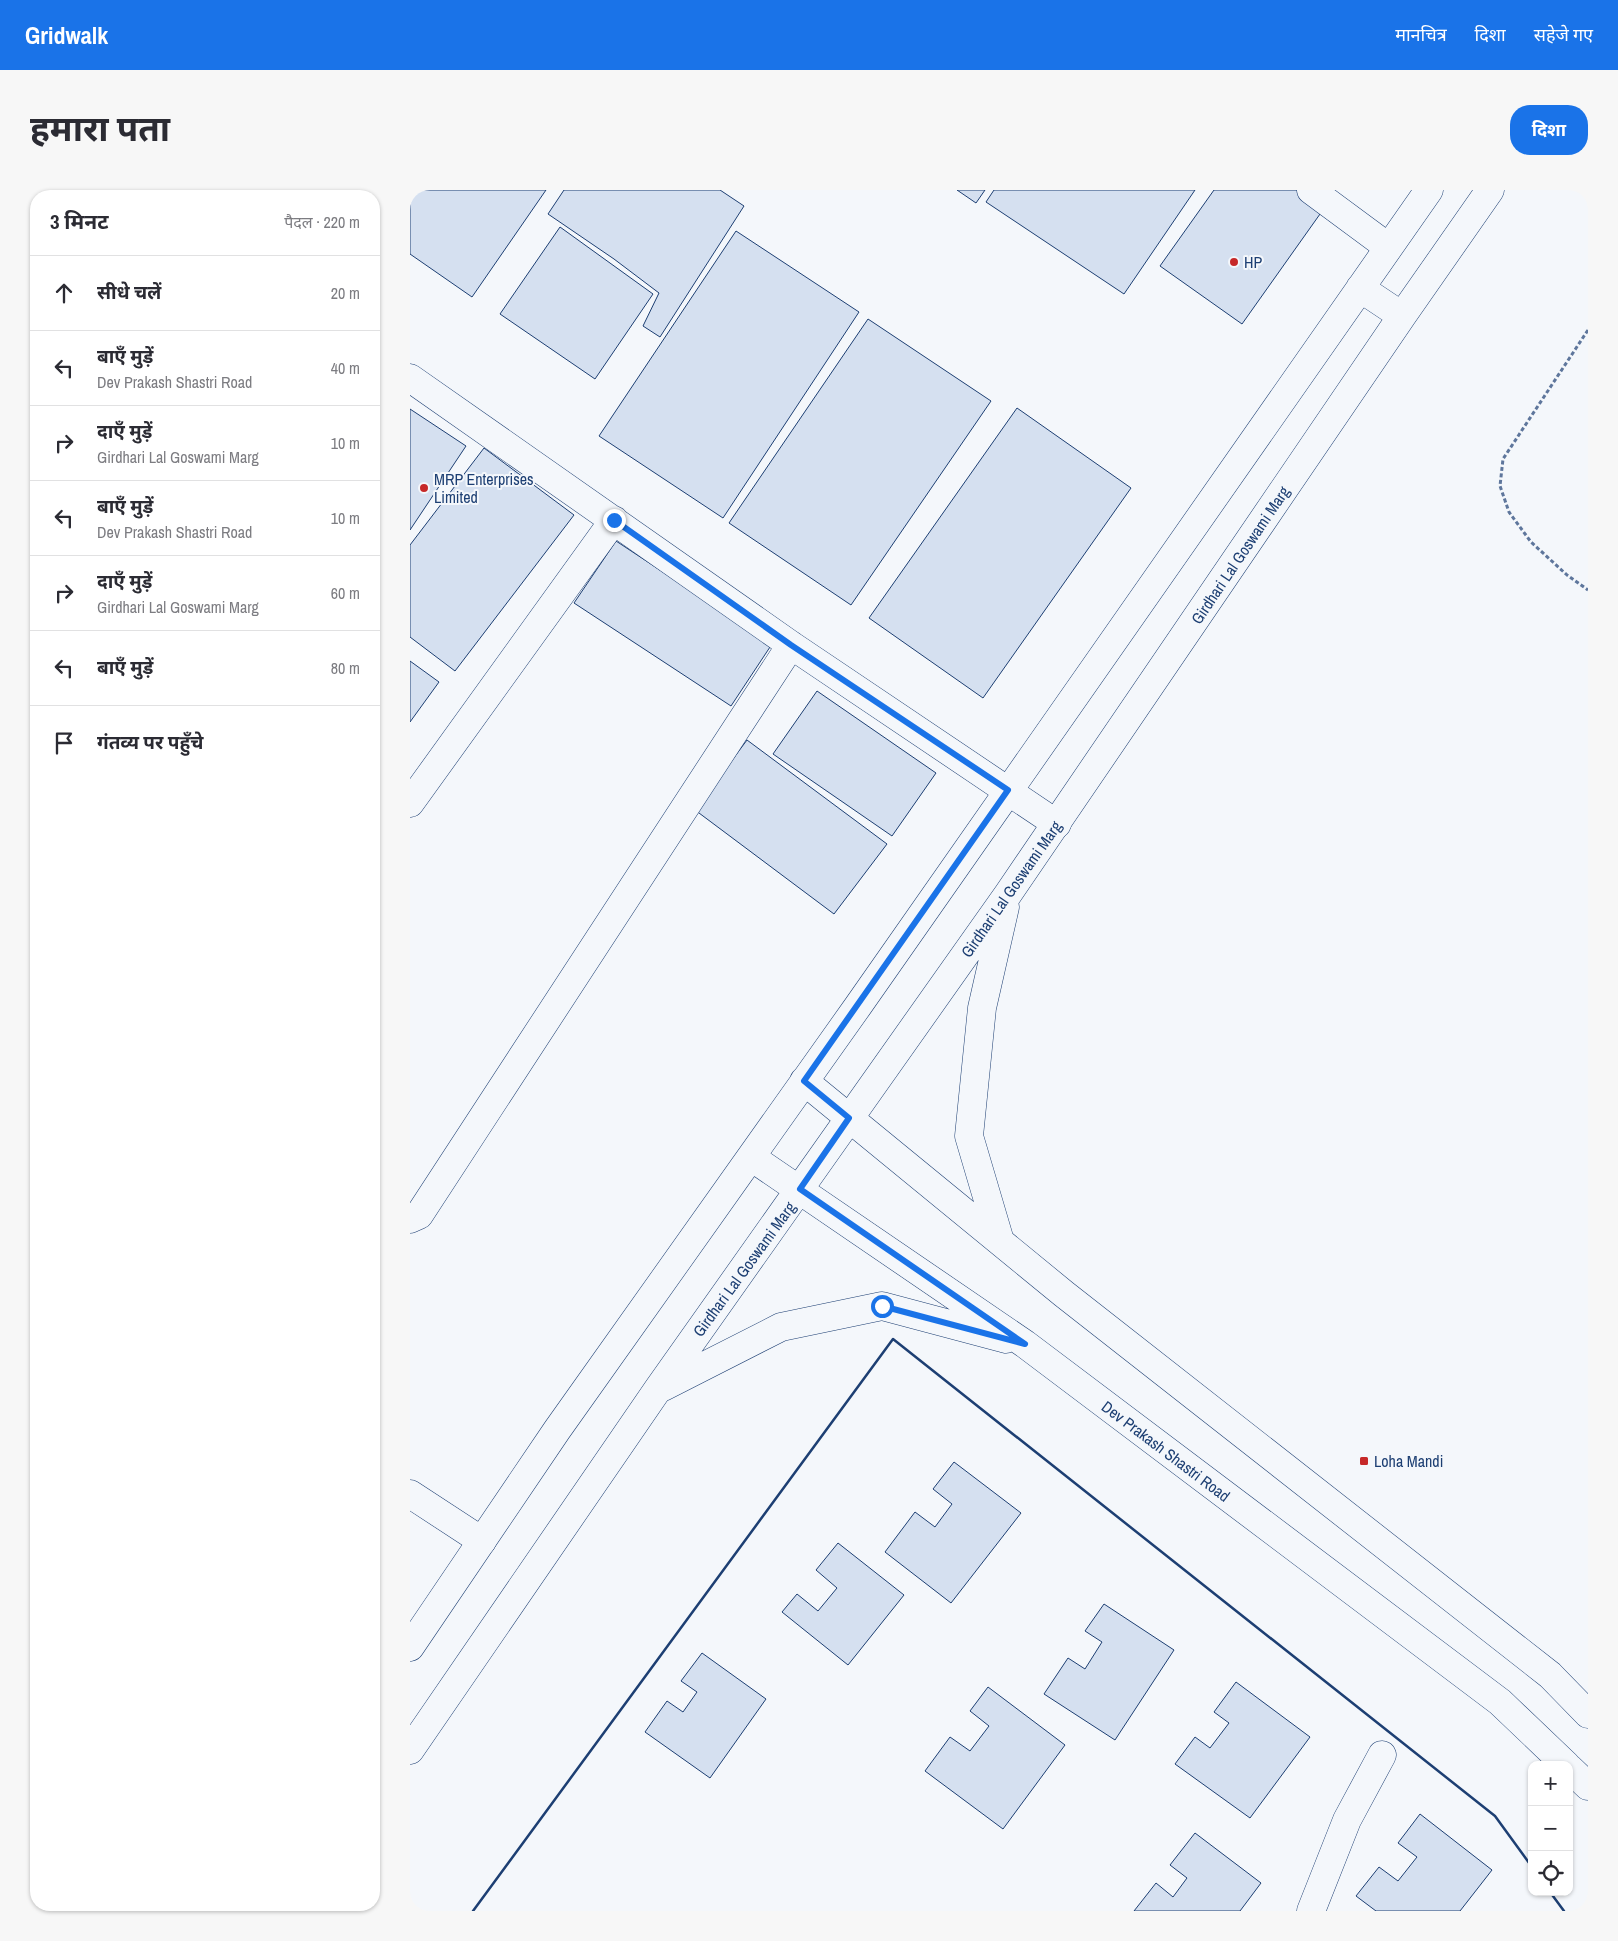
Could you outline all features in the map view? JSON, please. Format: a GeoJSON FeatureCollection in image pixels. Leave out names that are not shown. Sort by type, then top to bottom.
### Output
{"type":"FeatureCollection","features":[{"type":"Feature","properties":{"kind":"main road"},"geometry":{"type":"LineString","coordinates":[[1311,190],[1388,247]]}},
{"type":"Feature","properties":{"kind":"main road"},"geometry":{"type":"LineString","coordinates":[[410,1647],[562,1422],[751,1157],[1428,190]]}},
{"type":"Feature","properties":{"kind":"main road","name":"Girdhari Lal Goswami Marg"},"geometry":{"type":"LineString","coordinates":[[410,1750],[658,1389],[1057,824],[1402,316],[1490,190]]}},
{"type":"Feature","properties":{"kind":"main road"},"geometry":{"type":"LineString","coordinates":[[1360,288],[1402,316]]}},
{"type":"Feature","properties":{"kind":"main road"},"geometry":{"type":"LineString","coordinates":[[410,378],[791,645],[1057,824]]}},
{"type":"Feature","properties":{"kind":"main road"},"geometry":{"type":"LineString","coordinates":[[410,803],[614,520]]}},
{"type":"Feature","properties":{"kind":"main road"},"geometry":{"type":"LineString","coordinates":[[410,1218],[419,1215],[791,645]]}},
{"type":"Feature","properties":{"kind":"main road"},"geometry":{"type":"LineString","coordinates":[[1000,1241],[969,1136],[982,1008],[1008,894]]}},
{"type":"Feature","properties":{"kind":"main road"},"geometry":{"type":"LineString","coordinates":[[804,1081],[1064,1294],[1550,1675],[1588,1714]]}},
{"type":"Feature","properties":{"kind":"main road","name":"Dev Prakash Shastri Road"},"geometry":{"type":"LineString","coordinates":[[751,1157],[1025,1344],[1500,1702],[1562,1761]]}},
{"type":"Feature","properties":{"kind":"main road"},"geometry":{"type":"LineString","coordinates":[[658,1389],[781,1327],[882,1306],[1025,1344]]}},
{"type":"Feature","properties":{"kind":"main road"},"geometry":{"type":"LineString","coordinates":[[410,1494],[482,1541]]}},
{"type":"Feature","properties":{"kind":"main road"},"geometry":{"type":"LineString","coordinates":[[1311,1911],[1348,1820],[1382,1755]]}},
{"type":"Feature","properties":{"kind":"main road"},"geometry":{"type":"LineString","coordinates":[[1573,1772],[1588,1786]]}},
{"type":"Feature","properties":{"kind":"path"},"geometry":{"type":"LineString","coordinates":[[1588,330],[1503,459],[1500,486],[1509,512],[1531,542],[1567,575],[1588,590]]}},
{"type":"Feature","properties":{"kind":"building"},"geometry":{"type":"Polygon","coordinates":[[[410,190],[546,190],[472,297],[410,254],[410,190]]]}},
{"type":"Feature","properties":{"kind":"building"},"geometry":{"type":"Polygon","coordinates":[[[564,190],[720,190],[744,206],[660,337],[643,326],[659,293],[614,259],[548,214],[564,190]]]}},
{"type":"Feature","properties":{"kind":"building"},"geometry":{"type":"Polygon","coordinates":[[[957,190],[985,190],[976,203],[957,190]]]}},
{"type":"Feature","properties":{"kind":"building"},"geometry":{"type":"Polygon","coordinates":[[[994,190],[1195,190],[1124,294],[986,202],[994,190]]]}},
{"type":"Feature","properties":{"kind":"building"},"geometry":{"type":"Polygon","coordinates":[[[1214,190],[1302,190],[1325,207],[1242,324],[1160,266],[1214,190]]]}},
{"type":"Feature","properties":{"kind":"building"},"geometry":{"type":"Polygon","coordinates":[[[560,227],[653,294],[595,379],[500,314],[560,227]]]}},
{"type":"Feature","properties":{"kind":"building"},"geometry":{"type":"Polygon","coordinates":[[[736,231],[859,312],[723,518],[599,436],[736,231]]]}},
{"type":"Feature","properties":{"kind":"building"},"geometry":{"type":"Polygon","coordinates":[[[868,319],[991,401],[851,605],[729,523],[868,319]]]}},
{"type":"Feature","properties":{"kind":"building"},"geometry":{"type":"Polygon","coordinates":[[[1017,408],[1131,488],[983,698],[869,618],[1017,408]]]}},
{"type":"Feature","properties":{"kind":"building","name":"MRP Enterprises Limited"},"geometry":{"type":"Polygon","coordinates":[[[410,409],[466,446],[410,530],[410,409]]]}},
{"type":"Feature","properties":{"kind":"building"},"geometry":{"type":"Polygon","coordinates":[[[484,448],[574,515],[455,671],[410,637],[410,545],[484,448]]]}},
{"type":"Feature","properties":{"kind":"building"},"geometry":{"type":"Polygon","coordinates":[[[616,541],[772,644],[731,706],[574,603],[616,541]]]}},
{"type":"Feature","properties":{"kind":"building"},"geometry":{"type":"Polygon","coordinates":[[[410,661],[439,682],[410,722],[410,661]]]}},
{"type":"Feature","properties":{"kind":"building"},"geometry":{"type":"Polygon","coordinates":[[[817,691],[936,773],[892,836],[773,754],[817,691]]]}},
{"type":"Feature","properties":{"kind":"building"},"geometry":{"type":"Polygon","coordinates":[[[747,740],[887,844],[834,914],[695,810],[747,740]]]}},
{"type":"Feature","properties":{"kind":"building"},"geometry":{"type":"Polygon","coordinates":[[[954,1462],[1021,1513],[951,1603],[885,1552],[915,1512],[935,1527],[952,1504],[933,1489],[954,1462]]]}},
{"type":"Feature","properties":{"kind":"building"},"geometry":{"type":"Polygon","coordinates":[[[838,1543],[904,1595],[848,1665],[782,1612],[797,1594],[818,1611],[837,1588],[816,1570],[838,1543]]]}},
{"type":"Feature","properties":{"kind":"building"},"geometry":{"type":"Polygon","coordinates":[[[1104,1604],[1174,1650],[1115,1740],[1044,1694],[1068,1658],[1085,1669],[1102,1642],[1085,1631],[1104,1604]]]}},
{"type":"Feature","properties":{"kind":"building"},"geometry":{"type":"Polygon","coordinates":[[[702,1653],[766,1699],[710,1778],[645,1732],[667,1701],[683,1712],[697,1692],[681,1681],[702,1653]]]}},
{"type":"Feature","properties":{"kind":"building"},"geometry":{"type":"Polygon","coordinates":[[[1236,1682],[1310,1737],[1250,1818],[1175,1764],[1195,1737],[1210,1748],[1229,1723],[1214,1712],[1236,1682]]]}},
{"type":"Feature","properties":{"kind":"building"},"geometry":{"type":"Polygon","coordinates":[[[988,1687],[1065,1745],[1003,1829],[925,1771],[950,1737],[970,1751],[989,1726],[970,1711],[988,1687]]]}},
{"type":"Feature","properties":{"kind":"building"},"geometry":{"type":"Polygon","coordinates":[[[1420,1814],[1492,1870],[1460,1911],[1376,1911],[1356,1896],[1379,1867],[1398,1881],[1417,1857],[1398,1843],[1420,1814]]]}},
{"type":"Feature","properties":{"kind":"building"},"geometry":{"type":"Polygon","coordinates":[[[1195,1833],[1261,1883],[1240,1911],[1134,1911],[1156,1883],[1173,1897],[1187,1878],[1170,1865],[1195,1833]]]}},
{"type":"Feature","properties":{"kind":"wall"},"geometry":{"type":"LineString","coordinates":[[473,1911],[893,1339],[1495,1816],[1528,1861]]}},
{"type":"Feature","properties":{"kind":"wall"},"geometry":{"type":"LineString","coordinates":[[1553,1896],[1564,1911]]}},
{"type":"Feature","properties":{"kind":"place","name":"HP"},"geometry":{"type":"Point","coordinates":[1234,262]}},
{"type":"Feature","properties":{"kind":"place","name":"MRP Enterprises Limited"},"geometry":{"type":"Point","coordinates":[424,488]}},
{"type":"Feature","properties":{"kind":"place","name":"Loha Mandi"},"geometry":{"type":"Point","coordinates":[1364,1461]}},
{"type":"Feature","properties":{"kind":"route"},"geometry":{"type":"LineString","coordinates":[[614,520],[791,645],[1008,790],[804,1081],[849,1118],[800,1189],[1025,1344],[882,1306]]}}]}
